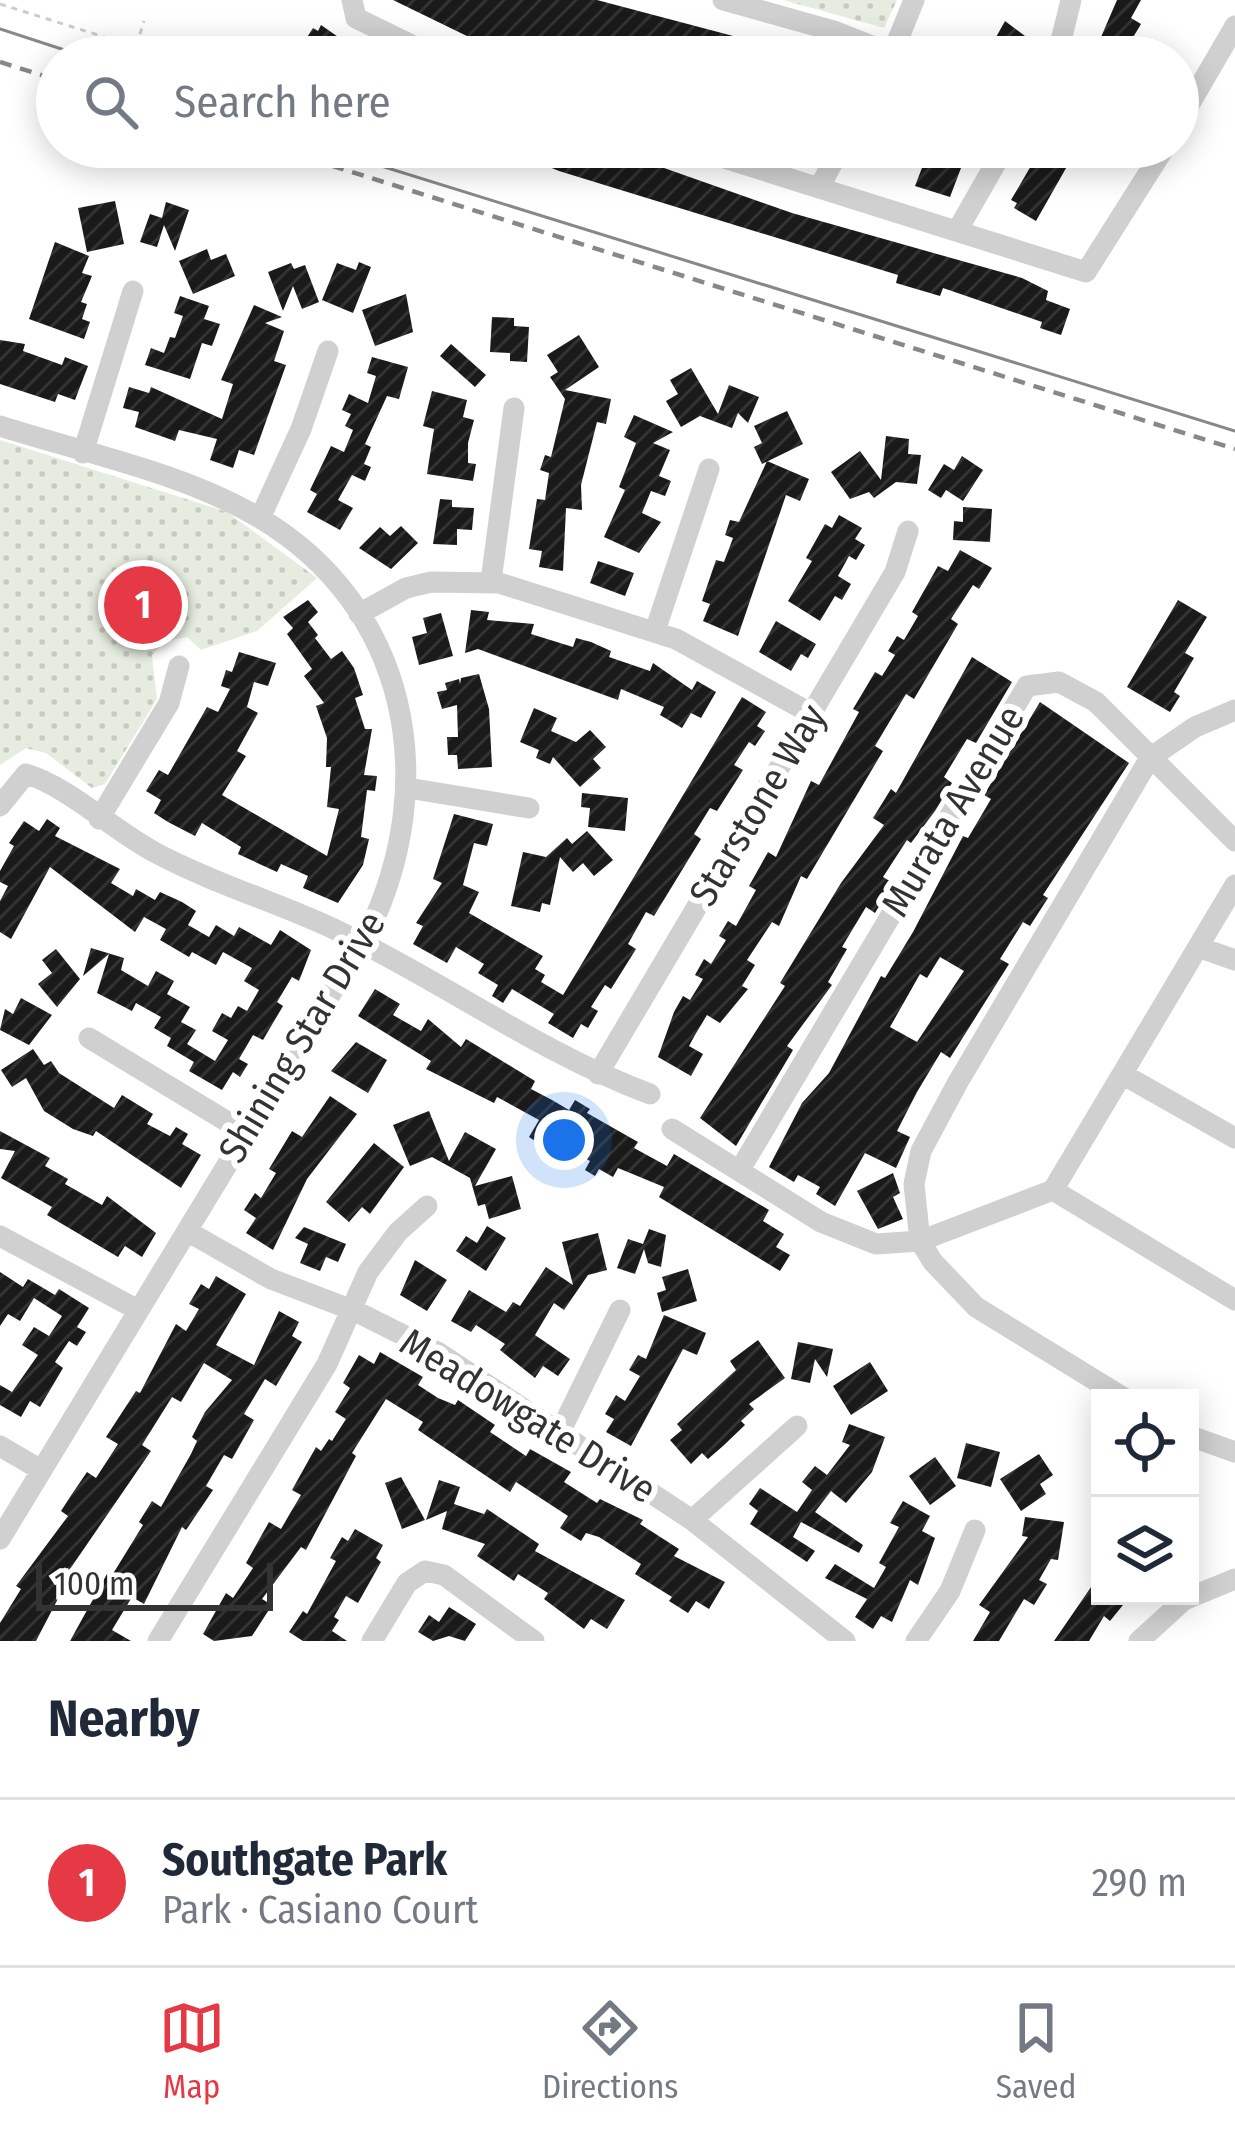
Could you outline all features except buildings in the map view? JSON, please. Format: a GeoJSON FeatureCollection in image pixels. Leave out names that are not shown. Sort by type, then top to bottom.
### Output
{"type":"FeatureCollection","features":[{"type":"Feature","properties":{"kind":"street"},"geometry":{"type":"LineString","coordinates":[[352,0],[356,18],[393,36]]}},
{"type":"Feature","properties":{"kind":"street"},"geometry":{"type":"LineString","coordinates":[[723,0],[845,36]]}},
{"type":"Feature","properties":{"kind":"street"},"geometry":{"type":"LineString","coordinates":[[899,36],[914,0]]}},
{"type":"Feature","properties":{"kind":"street"},"geometry":{"type":"LineString","coordinates":[[1062,36],[1071,0]]}},
{"type":"Feature","properties":{"kind":"street"},"geometry":{"type":"LineString","coordinates":[[1199,88],[1235,26]]}},
{"type":"Feature","properties":{"kind":"street"},"geometry":{"type":"LineString","coordinates":[[756,168],[1086,272],[1152,168]]}},
{"type":"Feature","properties":{"kind":"street"},"geometry":{"type":"LineString","coordinates":[[819,188],[830,168]]}},
{"type":"Feature","properties":{"kind":"street"},"geometry":{"type":"LineString","coordinates":[[957,231],[993,168]]}},
{"type":"Feature","properties":{"kind":"street"},"geometry":{"type":"LineString","coordinates":[[83,453],[133,291]]}},
{"type":"Feature","properties":{"kind":"street"},"geometry":{"type":"LineString","coordinates":[[260,518],[301,429],[328,351]]}},
{"type":"Feature","properties":{"kind":"street"},"geometry":{"type":"LineString","coordinates":[[490,581],[514,408]]}},
{"type":"Feature","properties":{"kind":"street","name":"Shining Star Drive"},"geometry":{"type":"LineString","coordinates":[[0,426],[208,493],[260,518],[316,561],[359,614],[397,698],[408,788],[399,856],[361,944],[0,1539]]}},
{"type":"Feature","properties":{"kind":"street"},"geometry":{"type":"LineString","coordinates":[[655,631],[710,469]]}},
{"type":"Feature","properties":{"kind":"street","name":"Starstone Way"},"geometry":{"type":"LineString","coordinates":[[598,1075],[895,572],[908,531]]}},
{"type":"Feature","properties":{"kind":"street"},"geometry":{"type":"LineString","coordinates":[[359,614],[418,585],[490,581],[655,631],[710,655],[812,714]]}},
{"type":"Feature","properties":{"kind":"street"},"geometry":{"type":"LineString","coordinates":[[98,819],[169,703],[179,666]]}},
{"type":"Feature","properties":{"kind":"street","name":"Murata Avenue"},"geometry":{"type":"LineString","coordinates":[[741,1168],[1027,686],[1059,682],[1096,703],[1235,841]]}},
{"type":"Feature","properties":{"kind":"street"},"geometry":{"type":"LineString","coordinates":[[1109,1389],[976,1307],[933,1262],[920,1240],[914,1184],[921,1151],[1150,758],[1195,727],[1235,710]]}},
{"type":"Feature","properties":{"kind":"street"},"geometry":{"type":"LineString","coordinates":[[0,806],[26,774],[47,779],[98,819],[203,878],[361,944],[598,1075],[650,1094]]}},
{"type":"Feature","properties":{"kind":"street"},"geometry":{"type":"LineString","coordinates":[[408,788],[529,808]]}},
{"type":"Feature","properties":{"kind":"street"},"geometry":{"type":"LineString","coordinates":[[672,1129],[839,1230],[876,1244],[920,1240],[1053,1190],[1235,885]]}},
{"type":"Feature","properties":{"kind":"street"},"geometry":{"type":"LineString","coordinates":[[1198,947],[1235,960]]}},
{"type":"Feature","properties":{"kind":"street"},"geometry":{"type":"LineString","coordinates":[[89,1038],[246,1133]]}},
{"type":"Feature","properties":{"kind":"street"},"geometry":{"type":"LineString","coordinates":[[1124,1075],[1235,1138]]}},
{"type":"Feature","properties":{"kind":"street"},"geometry":{"type":"LineString","coordinates":[[1053,1190],[1235,1300]]}},
{"type":"Feature","properties":{"kind":"street"},"geometry":{"type":"LineString","coordinates":[[158,1641],[355,1311],[368,1272],[382,1250],[428,1206]]}},
{"type":"Feature","properties":{"kind":"street","name":"Meadowgate Drive"},"geometry":{"type":"LineString","coordinates":[[187,1231],[271,1279],[355,1311],[439,1353],[692,1520],[845,1641]]}},
{"type":"Feature","properties":{"kind":"street"},"geometry":{"type":"LineString","coordinates":[[0,1236],[138,1310]]}},
{"type":"Feature","properties":{"kind":"street"},"geometry":{"type":"LineString","coordinates":[[560,1432],[620,1310]]}},
{"type":"Feature","properties":{"kind":"street"},"geometry":{"type":"LineString","coordinates":[[692,1520],[797,1426]]}},
{"type":"Feature","properties":{"kind":"street"},"geometry":{"type":"LineString","coordinates":[[1199,1439],[1235,1452]]}},
{"type":"Feature","properties":{"kind":"street"},"geometry":{"type":"LineString","coordinates":[[0,1446],[41,1470]]}},
{"type":"Feature","properties":{"kind":"street"},"geometry":{"type":"LineString","coordinates":[[916,1641],[950,1591],[975,1529]]}},
{"type":"Feature","properties":{"kind":"street"},"geometry":{"type":"LineString","coordinates":[[372,1641],[407,1583],[424,1570],[444,1575],[534,1641]]}},
{"type":"Feature","properties":{"kind":"street"},"geometry":{"type":"LineString","coordinates":[[1138,1641],[1184,1600],[1235,1579]]}},
{"type":"Feature","properties":{"kind":"path"},"geometry":{"type":"LineString","coordinates":[[0,4],[101,36]]}},
{"type":"Feature","properties":{"kind":"path"},"geometry":{"type":"LineString","coordinates":[[139,36],[144,21]]}},
{"type":"Feature","properties":{"kind":"shaded area"},"geometry":{"type":"Polygon","coordinates":[[[783,0],[897,0],[884,28],[783,0]]]}},
{"type":"Feature","properties":{"kind":"shaded area"},"geometry":{"type":"Polygon","coordinates":[[[0,440],[227,512],[317,578],[257,631],[201,650],[187,637],[166,641],[152,655],[157,699],[105,784],[92,788],[46,753],[26,748],[0,765],[0,440]]]}},
{"type":"Feature","properties":{"kind":"tram line"},"geometry":{"type":"LineString","coordinates":[[0,29],[36,41]]}},
{"type":"Feature","properties":{"kind":"tram line"},"geometry":{"type":"LineString","coordinates":[[388,168],[1235,431]]}},
{"type":"Feature","properties":{"kind":"railway"},"geometry":{"type":"LineString","coordinates":[[0,62],[36,73]]}},
{"type":"Feature","properties":{"kind":"railway"},"geometry":{"type":"LineString","coordinates":[[339,168],[1235,449]]}},
{"type":"Feature","properties":{"kind":"place","name":"Southgate Park"},"geometry":{"type":"Point","coordinates":[143,605]}}]}
